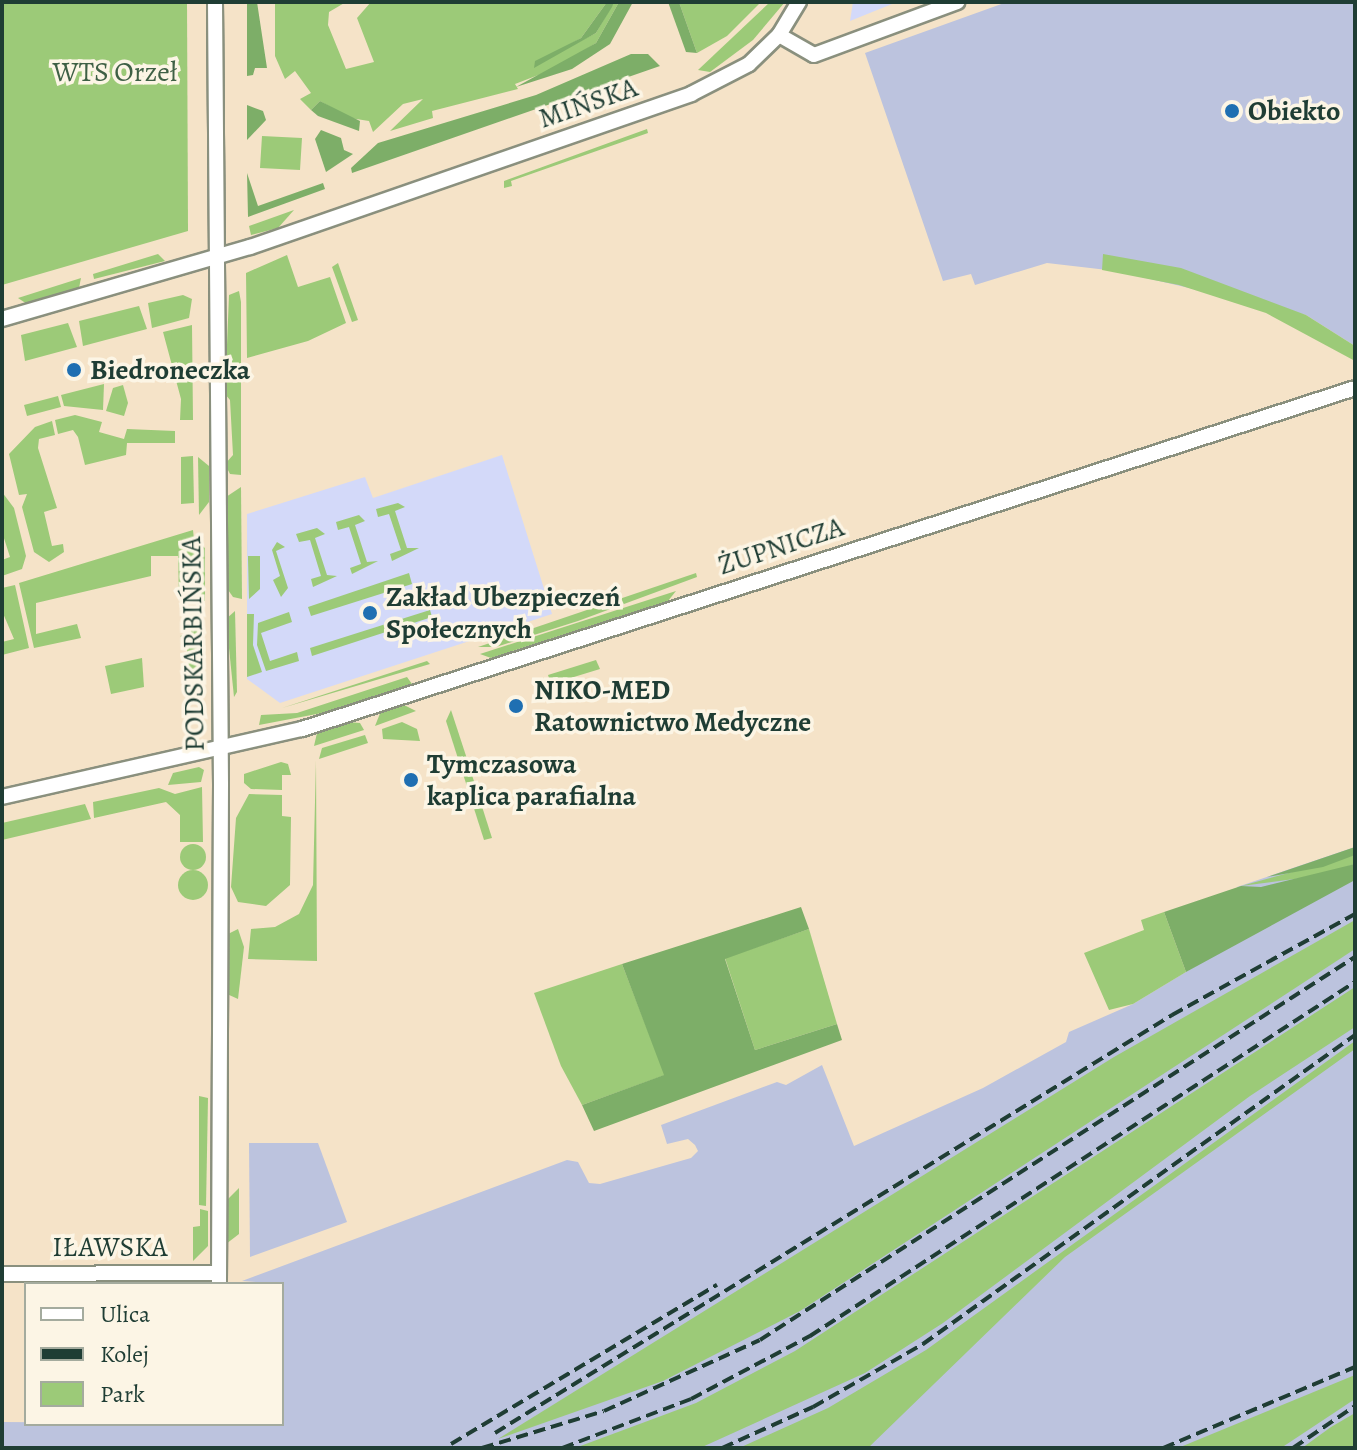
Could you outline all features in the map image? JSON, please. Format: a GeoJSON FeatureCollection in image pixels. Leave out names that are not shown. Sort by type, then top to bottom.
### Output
{"type":"FeatureCollection","features":[{"type":"Feature","properties":{"kind":"street","name":"PODSKARBIŃSKA"},"geometry":{"type":"LineString","coordinates":[[215,2],[221,745],[219,1278]]}},
{"type":"Feature","properties":{"kind":"street","name":"MIŃSKA"},"geometry":{"type":"LineString","coordinates":[[2,319],[217,257],[666,104],[749,64],[779,35],[799,2]]}},
{"type":"Feature","properties":{"kind":"street"},"geometry":{"type":"LineString","coordinates":[[779,35],[814,55],[957,2]]}},
{"type":"Feature","properties":{"kind":"street","name":"ŻUPNICZA"},"geometry":{"type":"LineString","coordinates":[[2,797],[302,729],[1355,388]]}},
{"type":"Feature","properties":{"kind":"street","name":"IŁAWSKA"},"geometry":{"type":"LineString","coordinates":[[2,1274],[219,1278]]}},
{"type":"Feature","properties":{"kind":"shaded area"},"geometry":{"type":"Polygon","coordinates":[[[853,2],[897,2],[850,21],[853,2]]]}},
{"type":"Feature","properties":{"kind":"shaded area"},"geometry":{"type":"Polygon","coordinates":[[[1007,2],[1355,2],[1355,346],[1306,315],[1116,271],[1047,263],[975,285],[971,274],[943,281],[865,53],[1007,2]]]}},
{"type":"Feature","properties":{"kind":"shaded area"},"geometry":{"type":"Polygon","coordinates":[[[502,455],[552,614],[280,703],[247,679],[247,514],[365,477],[373,498],[502,455]]]}},
{"type":"Feature","properties":{"kind":"shaded area"},"geometry":{"type":"Polygon","coordinates":[[[1355,847],[1355,1448],[2,1448],[2,1422],[24,1422],[24,1426],[284,1426],[284,1282],[242,1281],[567,1160],[578,1162],[589,1183],[600,1184],[691,1158],[698,1151],[695,1145],[688,1139],[667,1144],[661,1125],[777,1082],[786,1085],[822,1065],[854,1146],[983,1088],[1066,1042],[1069,1032],[1133,1004],[1255,930],[1237,887],[1355,847]]]}},
{"type":"Feature","properties":{"kind":"shaded area"},"geometry":{"type":"Polygon","coordinates":[[[249,1143],[318,1143],[347,1222],[250,1257],[249,1143]]]}},
{"type":"Feature","properties":{"kind":"green space","name":"WTS Orzeł"},"geometry":{"type":"Polygon","coordinates":[[[2,2],[187,2],[188,231],[2,285],[2,2]]]}},
{"type":"Feature","properties":{"kind":"green space"},"geometry":{"type":"Polygon","coordinates":[[[247,2],[257,2],[267,68],[255,68],[253,75],[247,76],[247,2]]]}},
{"type":"Feature","properties":{"kind":"green space"},"geometry":{"type":"Polygon","coordinates":[[[275,2],[346,2],[329,12],[328,25],[346,69],[374,62],[357,18],[371,2],[607,2],[581,38],[534,65],[596,33],[614,2],[619,2],[596,43],[554,69],[515,84],[518,89],[432,111],[433,118],[390,131],[423,99],[403,104],[373,132],[369,121],[350,118],[320,101],[311,110],[300,99],[311,93],[295,71],[285,79],[275,56],[275,2]]]}},
{"type":"Feature","properties":{"kind":"green space"},"geometry":{"type":"Polygon","coordinates":[[[607,2],[614,2],[596,33],[534,68],[535,61],[581,38],[607,2]]]}},
{"type":"Feature","properties":{"kind":"green space"},"geometry":{"type":"Polygon","coordinates":[[[619,2],[633,2],[610,44],[572,69],[516,87],[596,43],[619,2]]]}},
{"type":"Feature","properties":{"kind":"green space"},"geometry":{"type":"Polygon","coordinates":[[[668,2],[679,2],[697,53],[686,52],[668,2]]]}},
{"type":"Feature","properties":{"kind":"green space"},"geometry":{"type":"Polygon","coordinates":[[[679,2],[761,2],[727,36],[697,53],[679,2]]]}},
{"type":"Feature","properties":{"kind":"green space"},"geometry":{"type":"Polygon","coordinates":[[[770,2],[785,2],[753,40],[710,72],[698,70],[770,2]]]}},
{"type":"Feature","properties":{"kind":"green space"},"geometry":{"type":"Polygon","coordinates":[[[631,54],[648,54],[660,66],[352,173],[351,168],[378,143],[536,95],[631,54]]]}},
{"type":"Feature","properties":{"kind":"green space"},"geometry":{"type":"Polygon","coordinates":[[[320,101],[360,121],[359,131],[318,116],[311,110],[320,101]]]}},
{"type":"Feature","properties":{"kind":"green space"},"geometry":{"type":"Polygon","coordinates":[[[247,105],[263,111],[266,120],[247,140],[247,105]]]}},
{"type":"Feature","properties":{"kind":"green space"},"geometry":{"type":"Polygon","coordinates":[[[647,129],[648,133],[511,181],[512,186],[504,188],[504,181],[647,129]]]}},
{"type":"Feature","properties":{"kind":"green space"},"geometry":{"type":"Polygon","coordinates":[[[321,130],[341,138],[344,150],[353,154],[326,172],[315,139],[321,130]]]}},
{"type":"Feature","properties":{"kind":"green space"},"geometry":{"type":"Polygon","coordinates":[[[262,136],[302,138],[300,170],[260,168],[262,136]]]}},
{"type":"Feature","properties":{"kind":"green space"},"geometry":{"type":"Polygon","coordinates":[[[247,173],[258,206],[323,183],[325,189],[248,217],[247,173]]]}},
{"type":"Feature","properties":{"kind":"green space"},"geometry":{"type":"Polygon","coordinates":[[[294,210],[278,228],[251,235],[249,226],[294,210]]]}},
{"type":"Feature","properties":{"kind":"green space"},"geometry":{"type":"Polygon","coordinates":[[[158,254],[165,261],[94,279],[93,274],[158,254]]]}},
{"type":"Feature","properties":{"kind":"green space"},"geometry":{"type":"Polygon","coordinates":[[[1103,254],[1181,268],[1306,315],[1355,346],[1355,361],[1266,313],[1179,285],[1102,270],[1103,254]]]}},
{"type":"Feature","properties":{"kind":"green space"},"geometry":{"type":"Polygon","coordinates":[[[287,255],[298,287],[330,277],[346,323],[308,341],[247,358],[246,273],[287,255]]]}},
{"type":"Feature","properties":{"kind":"green space"},"geometry":{"type":"Polygon","coordinates":[[[338,263],[358,320],[352,322],[332,267],[338,263]]]}},
{"type":"Feature","properties":{"kind":"green space"},"geometry":{"type":"Polygon","coordinates":[[[81,278],[79,288],[48,298],[27,304],[18,298],[81,278]]]}},
{"type":"Feature","properties":{"kind":"green space"},"geometry":{"type":"Polygon","coordinates":[[[239,291],[241,475],[230,474],[225,464],[233,455],[230,400],[225,394],[229,295],[239,291]]]}},
{"type":"Feature","properties":{"kind":"green space"},"geometry":{"type":"Polygon","coordinates":[[[183,295],[192,299],[189,318],[152,328],[148,303],[183,295]]]}},
{"type":"Feature","properties":{"kind":"green space"},"geometry":{"type":"Polygon","coordinates":[[[139,306],[147,329],[83,346],[79,321],[139,306]]]}},
{"type":"Feature","properties":{"kind":"green space"},"geometry":{"type":"Polygon","coordinates":[[[68,323],[77,347],[25,361],[21,335],[68,323]]]}},
{"type":"Feature","properties":{"kind":"green space"},"geometry":{"type":"Polygon","coordinates":[[[192,325],[193,420],[180,420],[181,399],[163,332],[192,325]]]}},
{"type":"Feature","properties":{"kind":"green space"},"geometry":{"type":"Polygon","coordinates":[[[104,384],[103,410],[64,406],[61,395],[104,384]]]}},
{"type":"Feature","properties":{"kind":"green space"},"geometry":{"type":"Polygon","coordinates":[[[123,385],[128,403],[124,416],[106,411],[113,388],[123,385]]]}},
{"type":"Feature","properties":{"kind":"green space"},"geometry":{"type":"Polygon","coordinates":[[[58,396],[61,407],[27,416],[24,405],[58,396]]]}},
{"type":"Feature","properties":{"kind":"green space"},"geometry":{"type":"Polygon","coordinates":[[[75,415],[102,422],[99,432],[124,439],[127,429],[175,431],[175,443],[127,443],[126,455],[85,465],[78,437],[73,430],[58,434],[55,420],[75,415]]]}},
{"type":"Feature","properties":{"kind":"green space"},"geometry":{"type":"Polygon","coordinates":[[[52,421],[55,435],[39,439],[38,448],[57,508],[44,512],[52,546],[63,544],[64,552],[49,562],[34,552],[22,507],[27,494],[19,495],[9,454],[35,427],[52,421]]]}},
{"type":"Feature","properties":{"kind":"green space"},"geometry":{"type":"Polygon","coordinates":[[[193,456],[194,503],[181,504],[181,457],[193,456]]]}},
{"type":"Feature","properties":{"kind":"green space"},"geometry":{"type":"Polygon","coordinates":[[[198,457],[209,466],[209,502],[199,515],[198,457]]]}},
{"type":"Feature","properties":{"kind":"green space"},"geometry":{"type":"Polygon","coordinates":[[[241,487],[242,599],[233,597],[226,587],[226,497],[241,487]]]}},
{"type":"Feature","properties":{"kind":"green space"},"geometry":{"type":"Polygon","coordinates":[[[2,492],[14,508],[26,556],[22,569],[2,576],[2,560],[10,557],[2,532],[2,492]]]}},
{"type":"Feature","properties":{"kind":"green space"},"geometry":{"type":"Polygon","coordinates":[[[398,503],[405,507],[395,511],[407,548],[419,548],[392,561],[390,554],[401,550],[389,514],[378,517],[376,509],[398,503]]]}},
{"type":"Feature","properties":{"kind":"green space"},"geometry":{"type":"Polygon","coordinates":[[[359,515],[365,521],[355,525],[367,562],[378,561],[352,574],[350,568],[361,564],[349,527],[338,530],[336,522],[359,515]]]}},
{"type":"Feature","properties":{"kind":"green space"},"geometry":{"type":"Polygon","coordinates":[[[247,518],[248,556],[260,556],[260,589],[249,599],[247,518]]]}},
{"type":"Feature","properties":{"kind":"green space"},"geometry":{"type":"Polygon","coordinates":[[[317,528],[325,534],[315,538],[327,575],[337,576],[313,587],[311,579],[321,576],[310,540],[299,542],[296,534],[317,528]]]}},
{"type":"Feature","properties":{"kind":"green space"},"geometry":{"type":"Polygon","coordinates":[[[193,530],[194,539],[205,548],[205,601],[179,600],[178,556],[151,556],[151,576],[36,603],[36,634],[77,624],[81,638],[34,648],[19,583],[193,530]]]}},
{"type":"Feature","properties":{"kind":"green space"},"geometry":{"type":"Polygon","coordinates":[[[277,542],[285,547],[276,551],[288,588],[281,597],[273,580],[280,576],[272,550],[277,542]]]}},
{"type":"Feature","properties":{"kind":"green space"},"geometry":{"type":"Polygon","coordinates":[[[409,573],[412,584],[311,616],[308,607],[409,573]]]}},
{"type":"Feature","properties":{"kind":"green space"},"geometry":{"type":"Polygon","coordinates":[[[696,573],[697,577],[578,621],[496,647],[478,647],[696,573]]]}},
{"type":"Feature","properties":{"kind":"green space"},"geometry":{"type":"Polygon","coordinates":[[[15,585],[29,648],[2,655],[2,642],[14,639],[2,611],[2,588],[15,585]]]}},
{"type":"Feature","properties":{"kind":"green space"},"geometry":{"type":"Polygon","coordinates":[[[676,591],[668,601],[491,658],[480,654],[676,591]]]}},
{"type":"Feature","properties":{"kind":"green space"},"geometry":{"type":"Polygon","coordinates":[[[430,610],[432,617],[312,656],[310,648],[430,610]]]}},
{"type":"Feature","properties":{"kind":"green space"},"geometry":{"type":"Polygon","coordinates":[[[235,611],[237,692],[234,697],[226,619],[235,611]]]}},
{"type":"Feature","properties":{"kind":"green space"},"geometry":{"type":"Polygon","coordinates":[[[289,612],[292,622],[261,633],[270,661],[297,652],[299,661],[266,671],[257,645],[258,623],[289,612]]]}},
{"type":"Feature","properties":{"kind":"green space"},"geometry":{"type":"Polygon","coordinates":[[[247,614],[254,614],[253,645],[262,672],[247,677],[247,614]]]}},
{"type":"Feature","properties":{"kind":"green space"},"geometry":{"type":"Polygon","coordinates":[[[191,626],[204,627],[202,669],[187,669],[187,641],[180,636],[191,633],[191,626]]]}},
{"type":"Feature","properties":{"kind":"green space"},"geometry":{"type":"Polygon","coordinates":[[[142,658],[144,687],[111,694],[105,666],[142,658]]]}},
{"type":"Feature","properties":{"kind":"green space"},"geometry":{"type":"Polygon","coordinates":[[[596,660],[600,669],[551,684],[548,675],[596,660]]]}},
{"type":"Feature","properties":{"kind":"green space"},"geometry":{"type":"Polygon","coordinates":[[[427,661],[430,664],[282,708],[427,661]]]}},
{"type":"Feature","properties":{"kind":"green space"},"geometry":{"type":"Polygon","coordinates":[[[407,677],[412,684],[322,713],[259,725],[261,715],[297,713],[407,677]]]}},
{"type":"Feature","properties":{"kind":"green space"},"geometry":{"type":"Polygon","coordinates":[[[402,704],[416,711],[375,726],[381,711],[402,704]]]}},
{"type":"Feature","properties":{"kind":"green space"},"geometry":{"type":"Polygon","coordinates":[[[451,710],[470,768],[462,771],[446,721],[451,710]]]}},
{"type":"Feature","properties":{"kind":"green space"},"geometry":{"type":"Polygon","coordinates":[[[348,722],[360,723],[364,730],[314,746],[317,733],[348,722]]]}},
{"type":"Feature","properties":{"kind":"green space"},"geometry":{"type":"Polygon","coordinates":[[[402,722],[417,729],[420,741],[383,739],[382,729],[402,722]]]}},
{"type":"Feature","properties":{"kind":"green space"},"geometry":{"type":"Polygon","coordinates":[[[365,735],[368,743],[319,759],[322,748],[365,735]]]}},
{"type":"Feature","properties":{"kind":"green space"},"geometry":{"type":"Polygon","coordinates":[[[316,760],[317,961],[248,959],[251,929],[275,927],[299,914],[313,885],[316,760]]]}},
{"type":"Feature","properties":{"kind":"green space"},"geometry":{"type":"Polygon","coordinates":[[[281,762],[288,764],[291,775],[282,775],[282,790],[251,789],[244,783],[244,774],[281,762]]]}},
{"type":"Feature","properties":{"kind":"green space"},"geometry":{"type":"Polygon","coordinates":[[[199,767],[204,770],[201,782],[168,785],[173,773],[199,767]]]}},
{"type":"Feature","properties":{"kind":"green space"},"geometry":{"type":"Polygon","coordinates":[[[471,772],[492,838],[484,840],[463,774],[471,772]]]}},
{"type":"Feature","properties":{"kind":"green space"},"geometry":{"type":"Polygon","coordinates":[[[202,787],[203,842],[180,842],[180,815],[166,802],[94,818],[93,802],[159,788],[175,794],[202,787]]]}},
{"type":"Feature","properties":{"kind":"green space"},"geometry":{"type":"Polygon","coordinates":[[[249,794],[282,795],[282,816],[291,817],[290,885],[266,906],[238,902],[231,887],[236,818],[249,794]]]}},
{"type":"Feature","properties":{"kind":"green space"},"geometry":{"type":"Polygon","coordinates":[[[85,804],[91,819],[2,840],[2,823],[85,804]]]}},
{"type":"Feature","properties":{"kind":"green space"},"geometry":{"type":"Polygon","coordinates":[[[193,844],[202,848],[206,857],[202,866],[193,870],[184,866],[180,857],[184,848],[193,844]]]}},
{"type":"Feature","properties":{"kind":"green space"},"geometry":{"type":"Polygon","coordinates":[[[1355,847],[1355,855],[1323,867],[1267,877],[1355,847]]]}},
{"type":"Feature","properties":{"kind":"green space"},"geometry":{"type":"Polygon","coordinates":[[[1355,855],[1355,864],[1317,876],[1241,886],[1355,855]]]}},
{"type":"Feature","properties":{"kind":"green space"},"geometry":{"type":"Polygon","coordinates":[[[1355,864],[1355,880],[1186,972],[1164,912],[1241,886],[1261,887],[1355,864]]]}},
{"type":"Feature","properties":{"kind":"green space"},"geometry":{"type":"Polygon","coordinates":[[[193,870],[204,874],[208,885],[204,896],[193,900],[182,896],[178,885],[182,874],[193,870]]]}},
{"type":"Feature","properties":{"kind":"green space"},"geometry":{"type":"Polygon","coordinates":[[[801,907],[809,929],[725,959],[755,1050],[837,1024],[842,1040],[594,1131],[582,1105],[664,1075],[622,964],[801,907]]]}},
{"type":"Feature","properties":{"kind":"green space"},"geometry":{"type":"Polygon","coordinates":[[[1164,912],[1186,972],[1133,1004],[1109,1010],[1084,953],[1144,930],[1141,920],[1164,912]]]}},
{"type":"Feature","properties":{"kind":"green space"},"geometry":{"type":"Polygon","coordinates":[[[1355,920],[1355,949],[800,1311],[663,1381],[498,1439],[1114,1057],[1355,920]]]}},
{"type":"Feature","properties":{"kind":"green space"},"geometry":{"type":"Polygon","coordinates":[[[238,929],[244,947],[238,999],[227,994],[226,935],[238,929]]]}},
{"type":"Feature","properties":{"kind":"green space"},"geometry":{"type":"Polygon","coordinates":[[[809,929],[837,1024],[755,1050],[725,958],[809,929]]]}},
{"type":"Feature","properties":{"kind":"green space"},"geometry":{"type":"Polygon","coordinates":[[[622,964],[665,1075],[582,1105],[561,1066],[534,993],[622,964]]]}},
{"type":"Feature","properties":{"kind":"green space"},"geometry":{"type":"Polygon","coordinates":[[[1355,987],[1355,1027],[1250,1096],[943,1323],[865,1373],[700,1448],[575,1448],[696,1403],[795,1351],[1355,987]]]}},
{"type":"Feature","properties":{"kind":"green space"},"geometry":{"type":"Polygon","coordinates":[[[1355,1041],[1355,1049],[1065,1257],[868,1448],[739,1448],[828,1408],[926,1350],[1355,1041]]]}},
{"type":"Feature","properties":{"kind":"green space"},"geometry":{"type":"Polygon","coordinates":[[[199,1096],[208,1098],[206,1206],[199,1205],[199,1096]]]}},
{"type":"Feature","properties":{"kind":"green space"},"geometry":{"type":"Polygon","coordinates":[[[239,1188],[239,1234],[226,1244],[226,1201],[239,1188]]]}},
{"type":"Feature","properties":{"kind":"green space"},"geometry":{"type":"Polygon","coordinates":[[[200,1209],[208,1211],[208,1246],[193,1261],[193,1227],[200,1226],[200,1209]]]}},
{"type":"Feature","properties":{"kind":"green space"},"geometry":{"type":"Polygon","coordinates":[[[1355,1375],[1355,1399],[1281,1448],[1178,1448],[1355,1375]]]}},
{"type":"Feature","properties":{"kind":"green space"},"geometry":{"type":"Polygon","coordinates":[[[1355,1413],[1355,1448],[1302,1448],[1331,1427],[1355,1413]]]}},
{"type":"Feature","properties":{"kind":"railway"},"geometry":{"type":"LineString","coordinates":[[495,1433],[1172,1015],[1355,914]]}},
{"type":"Feature","properties":{"kind":"railway"},"geometry":{"type":"LineString","coordinates":[[482,1448],[604,1411],[760,1340],[1355,957]]}},
{"type":"Feature","properties":{"kind":"railway"},"geometry":{"type":"LineString","coordinates":[[562,1448],[691,1399],[810,1336],[1355,982]]}},
{"type":"Feature","properties":{"kind":"railway"},"geometry":{"type":"LineString","coordinates":[[722,1448],[813,1407],[923,1344],[1355,1035]]}},
{"type":"Feature","properties":{"kind":"railway"},"geometry":{"type":"LineString","coordinates":[[451,1444],[717,1285]]}},
{"type":"Feature","properties":{"kind":"railway"},"geometry":{"type":"LineString","coordinates":[[1163,1448],[1355,1367]]}},
{"type":"Feature","properties":{"kind":"railway"},"geometry":{"type":"LineString","coordinates":[[1293,1448],[1355,1406]]}},
{"type":"Feature","properties":{"kind":"place","name":"Obiekto"},"geometry":{"type":"Point","coordinates":[1232,111]}},
{"type":"Feature","properties":{"kind":"place","name":"Biedroneczka"},"geometry":{"type":"Point","coordinates":[74,370]}},
{"type":"Feature","properties":{"kind":"place","name":"Zakład Ubezpieczeń Społecznych"},"geometry":{"type":"Point","coordinates":[370,613]}},
{"type":"Feature","properties":{"kind":"place","name":"NIKO-MED Ratownictwo Medyczne"},"geometry":{"type":"Point","coordinates":[516,706]}},
{"type":"Feature","properties":{"kind":"place","name":"Tymczasowa kaplica parafialna"},"geometry":{"type":"Point","coordinates":[411,780]}}]}
